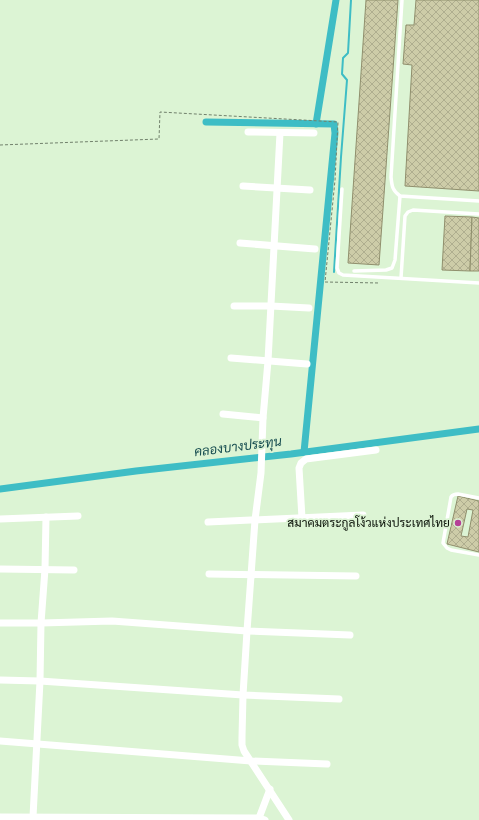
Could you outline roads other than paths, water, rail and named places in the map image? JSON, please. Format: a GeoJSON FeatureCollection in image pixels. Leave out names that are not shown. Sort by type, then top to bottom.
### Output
{"type":"FeatureCollection","features":[{"type":"Feature","properties":{"kind":"street"},"geometry":{"type":"LineString","coordinates":[[248,132],[314,133]]}},
{"type":"Feature","properties":{"kind":"street"},"geometry":{"type":"LineString","coordinates":[[280,133],[272,306],[263,418],[261,473],[255,520],[247,631],[243,694],[242,745],[244,751],[289,820]]}},
{"type":"Feature","properties":{"kind":"street"},"geometry":{"type":"LineString","coordinates":[[243,186],[310,190]]}},
{"type":"Feature","properties":{"kind":"street"},"geometry":{"type":"LineString","coordinates":[[240,243],[315,250]]}},
{"type":"Feature","properties":{"kind":"street"},"geometry":{"type":"LineString","coordinates":[[234,306],[309,308]]}},
{"type":"Feature","properties":{"kind":"street"},"geometry":{"type":"LineString","coordinates":[[231,358],[307,364]]}},
{"type":"Feature","properties":{"kind":"street"},"geometry":{"type":"LineString","coordinates":[[223,414],[263,418]]}},
{"type":"Feature","properties":{"kind":"street"},"geometry":{"type":"LineString","coordinates":[[302,518],[299,468],[306,459],[376,450]]}},
{"type":"Feature","properties":{"kind":"street"},"geometry":{"type":"LineString","coordinates":[[208,522],[363,515]]}},
{"type":"Feature","properties":{"kind":"street"},"geometry":{"type":"LineString","coordinates":[[0,519],[78,516]]}},
{"type":"Feature","properties":{"kind":"street"},"geometry":{"type":"LineString","coordinates":[[33,817],[40,681],[41,623],[45,569],[46,517]]}},
{"type":"Feature","properties":{"kind":"street"},"geometry":{"type":"LineString","coordinates":[[0,569],[74,570]]}},
{"type":"Feature","properties":{"kind":"street"},"geometry":{"type":"LineString","coordinates":[[209,574],[356,576]]}},
{"type":"Feature","properties":{"kind":"street"},"geometry":{"type":"LineString","coordinates":[[0,622],[41,623],[112,621],[247,631],[350,635]]}},
{"type":"Feature","properties":{"kind":"street"},"geometry":{"type":"LineString","coordinates":[[0,680],[40,681],[339,699]]}},
{"type":"Feature","properties":{"kind":"street"},"geometry":{"type":"LineString","coordinates":[[0,741],[251,761],[327,764]]}},
{"type":"Feature","properties":{"kind":"street"},"geometry":{"type":"LineString","coordinates":[[0,817],[262,819],[270,789]]}},
{"type":"Feature","properties":{"kind":"lane"},"geometry":{"type":"LineString","coordinates":[[402,0],[391,177],[392,185],[395,192],[400,196],[479,201]]}},
{"type":"Feature","properties":{"kind":"lane"},"geometry":{"type":"LineString","coordinates":[[342,189],[337,268],[339,273],[342,275],[479,283]]}},
{"type":"Feature","properties":{"kind":"lane"},"geometry":{"type":"LineString","coordinates":[[354,270],[386,270],[392,268],[395,260],[400,196]]}},
{"type":"Feature","properties":{"kind":"lane"},"geometry":{"type":"LineString","coordinates":[[401,278],[405,216],[408,212],[413,210],[479,214]]}},
{"type":"Feature","properties":{"kind":"lane"},"geometry":{"type":"LineString","coordinates":[[479,498],[458,494],[451,497],[443,543],[451,550],[479,555]]}},
{"type":"Feature","properties":{"kind":"waterway"},"geometry":{"type":"LineString","coordinates":[[316,124],[336,0]]}},
{"type":"Feature","properties":{"kind":"waterway"},"geometry":{"type":"LineString","coordinates":[[334,272],[347,80],[342,74],[343,58],[348,53],[351,0]]}},
{"type":"Feature","properties":{"kind":"waterway"},"geometry":{"type":"LineString","coordinates":[[206,122],[334,124],[335,133],[304,452]]}},
{"type":"Feature","properties":{"kind":"waterway","name":"คลองบางประทุน"},"geometry":{"type":"LineString","coordinates":[[0,489],[136,471],[291,454],[479,429]]}},
{"type":"Feature","properties":{"kind":"place","name":"สมาคมตระกูลโง้วแห่งประเทศไทย"},"geometry":{"type":"Point","coordinates":[458,523]}}]}
